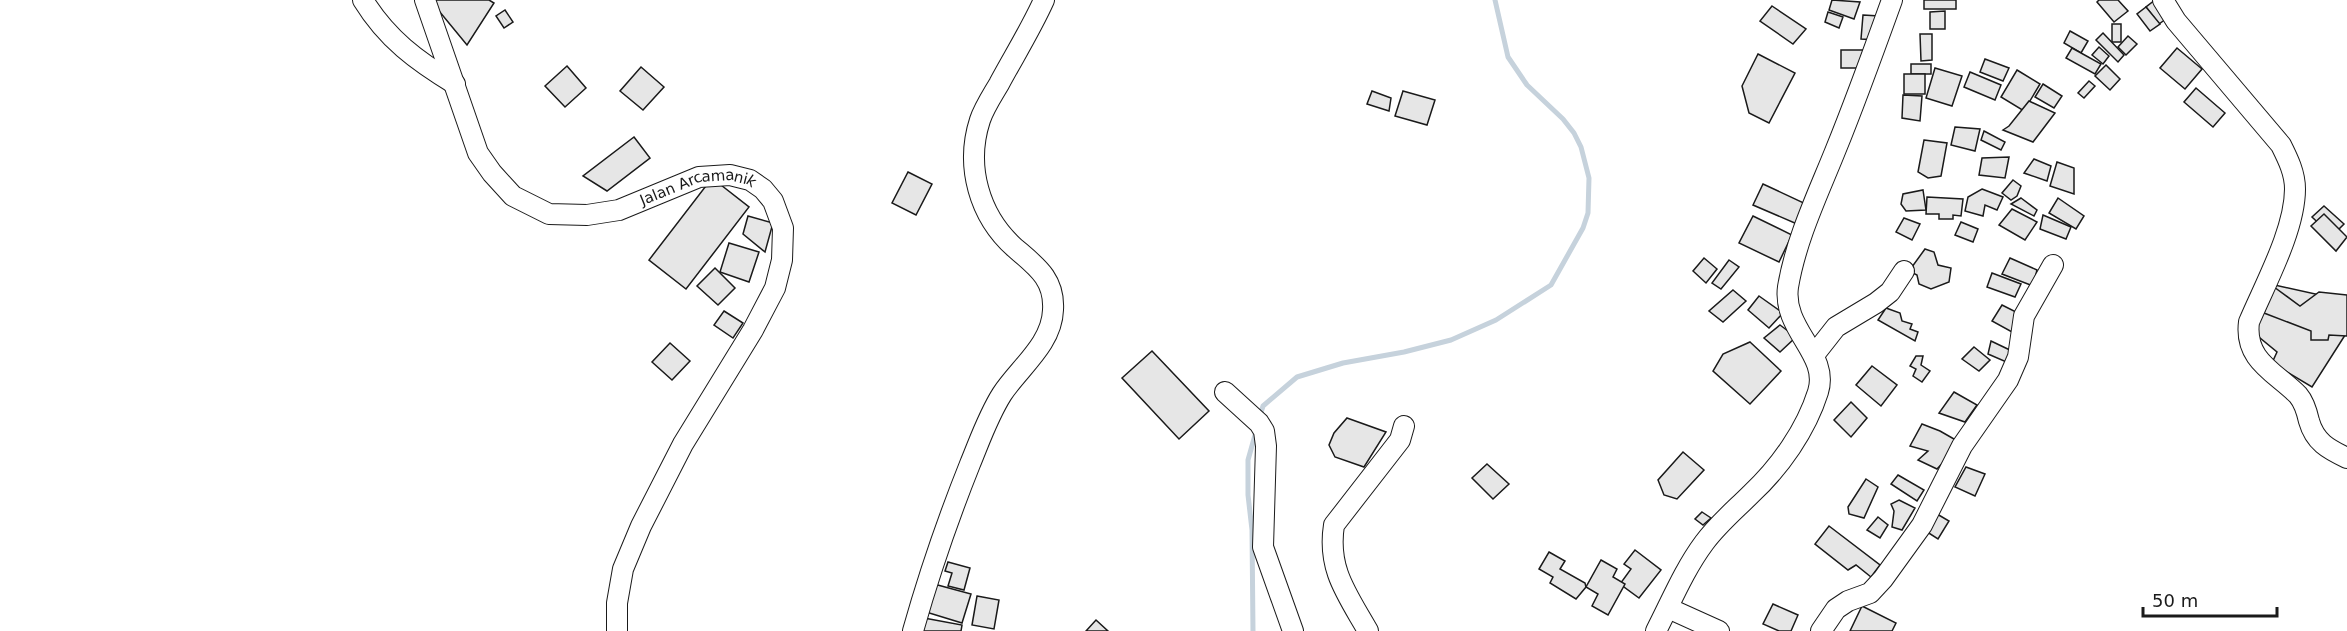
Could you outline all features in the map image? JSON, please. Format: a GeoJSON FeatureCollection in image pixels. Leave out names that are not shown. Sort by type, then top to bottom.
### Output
{"type":"FeatureCollection","features":[{"type":"Feature","properties":{"kind":"street"},"geometry":{"type":"LineString","coordinates":[[363,0],[390,36],[417,61],[455,84]]}},
{"type":"Feature","properties":{"kind":"street","name":"Jalan Arcamanik"},"geometry":{"type":"LineString","coordinates":[[425,0],[478,153],[513,196],[549,214],[587,215],[619,210],[699,177],[730,175],[750,180],[763,189],[772,201],[783,228],[782,260],[776,288],[753,330],[682,444],[641,526],[623,569],[617,603],[617,631]]}},
{"type":"Feature","properties":{"kind":"street"},"geometry":{"type":"LineString","coordinates":[[913,631],[930,568],[987,419],[1003,392],[1051,327],[1054,309],[1050,286],[1041,269],[1012,246],[987,214],[977,190],[973,160],[980,121],[1044,0]]}},
{"type":"Feature","properties":{"kind":"street"},"geometry":{"type":"LineString","coordinates":[[1656,631],[1704,544],[1723,519],[1769,476],[1803,425],[1819,389],[1820,373],[1814,355],[1802,339],[1790,315],[1787,298],[1789,285],[1803,230],[1860,92],[1892,0]]}},
{"type":"Feature","properties":{"kind":"street"},"geometry":{"type":"LineString","coordinates":[[2163,0],[2176,21],[2281,145],[2291,164],[2295,187],[2293,214],[2249,322],[2247,334],[2251,348],[2265,367],[2299,396],[2318,441],[2347,458]]}},
{"type":"Feature","properties":{"kind":"street"},"geometry":{"type":"LineString","coordinates":[[1821,631],[1836,609],[1848,601],[1870,593],[1883,579],[1922,525],[1962,446],[2008,380],[2018,357],[2024,316],[2053,265]]}},
{"type":"Feature","properties":{"kind":"street"},"geometry":{"type":"LineString","coordinates":[[1814,355],[1836,327],[1890,292],[1904,271]]}},
{"type":"Feature","properties":{"kind":"street"},"geometry":{"type":"LineString","coordinates":[[1225,392],[1259,423],[1264,431],[1266,446],[1263,547],[1293,631]]}},
{"type":"Feature","properties":{"kind":"street"},"geometry":{"type":"LineString","coordinates":[[1368,631],[1339,580],[1333,560],[1334,525],[1400,440],[1404,426]]}},
{"type":"Feature","properties":{"kind":"street"},"geometry":{"type":"LineString","coordinates":[[1668,608],[1719,631]]}},
{"type":"Feature","properties":{"kind":"building"},"geometry":{"type":"Polygon","coordinates":[[[430,0],[489,0],[494,3],[467,45],[430,0]]]}},
{"type":"Feature","properties":{"kind":"building"},"geometry":{"type":"Polygon","coordinates":[[[1832,0],[1860,2],[1854,19],[1829,10],[1832,0]]]}},
{"type":"Feature","properties":{"kind":"building"},"geometry":{"type":"Polygon","coordinates":[[[1924,0],[1956,0],[1956,9],[1924,9],[1924,0]]]}},
{"type":"Feature","properties":{"kind":"building"},"geometry":{"type":"Polygon","coordinates":[[[2099,0],[2118,0],[2128,11],[2114,22],[2097,2],[2099,0]]]}},
{"type":"Feature","properties":{"kind":"building"},"geometry":{"type":"Polygon","coordinates":[[[2155,0],[2170,16],[2159,24],[2146,7],[2155,0]]]}},
{"type":"Feature","properties":{"kind":"building"},"geometry":{"type":"Polygon","coordinates":[[[1772,6],[1806,29],[1793,44],[1760,21],[1772,6]]]}},
{"type":"Feature","properties":{"kind":"building"},"geometry":{"type":"Polygon","coordinates":[[[2146,7],[2160,24],[2150,31],[2137,14],[2146,7]]]}},
{"type":"Feature","properties":{"kind":"building"},"geometry":{"type":"Polygon","coordinates":[[[505,10],[513,22],[504,28],[496,16],[505,10]]]}},
{"type":"Feature","properties":{"kind":"building"},"geometry":{"type":"Polygon","coordinates":[[[1945,11],[1945,29],[1930,29],[1930,12],[1945,11]]]}},
{"type":"Feature","properties":{"kind":"building"},"geometry":{"type":"Polygon","coordinates":[[[1828,12],[1843,17],[1839,28],[1825,22],[1828,12]]]}},
{"type":"Feature","properties":{"kind":"building"},"geometry":{"type":"Polygon","coordinates":[[[1863,15],[1879,16],[1877,40],[1861,39],[1863,15]]]}},
{"type":"Feature","properties":{"kind":"building"},"geometry":{"type":"Polygon","coordinates":[[[2112,24],[2121,24],[2121,42],[2112,42],[2112,24]]]}},
{"type":"Feature","properties":{"kind":"building"},"geometry":{"type":"Polygon","coordinates":[[[2070,31],[2088,41],[2081,53],[2064,43],[2070,31]]]}},
{"type":"Feature","properties":{"kind":"building"},"geometry":{"type":"Polygon","coordinates":[[[2103,33],[2124,55],[2118,62],[2096,40],[2103,33]]]}},
{"type":"Feature","properties":{"kind":"building"},"geometry":{"type":"Polygon","coordinates":[[[1920,34],[1932,34],[1932,60],[1921,61],[1920,34]]]}},
{"type":"Feature","properties":{"kind":"building"},"geometry":{"type":"Polygon","coordinates":[[[2128,36],[2137,44],[2126,55],[2118,47],[2128,36]]]}},
{"type":"Feature","properties":{"kind":"building"},"geometry":{"type":"Polygon","coordinates":[[[2099,47],[2109,56],[2103,64],[2092,55],[2099,47]]]}},
{"type":"Feature","properties":{"kind":"building"},"geometry":{"type":"Polygon","coordinates":[[[2072,48],[2101,64],[2095,74],[2066,58],[2072,48]]]}},
{"type":"Feature","properties":{"kind":"building"},"geometry":{"type":"Polygon","coordinates":[[[2177,48],[2202,69],[2185,89],[2160,68],[2177,48]]]}},
{"type":"Feature","properties":{"kind":"building"},"geometry":{"type":"Polygon","coordinates":[[[1841,50],[1865,50],[1865,68],[1841,68],[1841,50]]]}},
{"type":"Feature","properties":{"kind":"building"},"geometry":{"type":"Polygon","coordinates":[[[1758,54],[1795,73],[1769,123],[1749,113],[1742,86],[1758,54]]]}},
{"type":"Feature","properties":{"kind":"building"},"geometry":{"type":"Polygon","coordinates":[[[1985,59],[2009,68],[2003,81],[1980,72],[1985,59]]]}},
{"type":"Feature","properties":{"kind":"building"},"geometry":{"type":"Polygon","coordinates":[[[1911,64],[1931,64],[1931,74],[1911,74],[1911,64]]]}},
{"type":"Feature","properties":{"kind":"building"},"geometry":{"type":"Polygon","coordinates":[[[2106,65],[2120,79],[2110,90],[2095,76],[2106,65]]]}},
{"type":"Feature","properties":{"kind":"building"},"geometry":{"type":"Polygon","coordinates":[[[567,66],[586,88],[565,107],[545,86],[567,66]]]}},
{"type":"Feature","properties":{"kind":"building"},"geometry":{"type":"Polygon","coordinates":[[[641,67],[664,87],[643,110],[620,91],[641,67]]]}},
{"type":"Feature","properties":{"kind":"building"},"geometry":{"type":"Polygon","coordinates":[[[1935,68],[1962,76],[1952,106],[1926,98],[1935,68]]]}},
{"type":"Feature","properties":{"kind":"building"},"geometry":{"type":"Polygon","coordinates":[[[2017,70],[2040,84],[2024,111],[2001,97],[2017,70]]]}},
{"type":"Feature","properties":{"kind":"building"},"geometry":{"type":"Polygon","coordinates":[[[1970,72],[2001,85],[1995,100],[1964,87],[1970,72]]]}},
{"type":"Feature","properties":{"kind":"building"},"geometry":{"type":"Polygon","coordinates":[[[1904,74],[1925,74],[1925,94],[1904,94],[1904,74]]]}},
{"type":"Feature","properties":{"kind":"building"},"geometry":{"type":"Polygon","coordinates":[[[2089,81],[2095,86],[2084,98],[2078,93],[2089,81]]]}},
{"type":"Feature","properties":{"kind":"building"},"geometry":{"type":"Polygon","coordinates":[[[2043,84],[2062,96],[2054,108],[2035,97],[2043,84]]]}},
{"type":"Feature","properties":{"kind":"building"},"geometry":{"type":"Polygon","coordinates":[[[2196,88],[2225,113],[2213,127],[2184,102],[2196,88]]]}},
{"type":"Feature","properties":{"kind":"building"},"geometry":{"type":"Polygon","coordinates":[[[1372,91],[1391,98],[1389,111],[1367,104],[1372,91]]]}},
{"type":"Feature","properties":{"kind":"building"},"geometry":{"type":"Polygon","coordinates":[[[1403,91],[1435,100],[1427,125],[1395,116],[1403,91]]]}},
{"type":"Feature","properties":{"kind":"building"},"geometry":{"type":"Polygon","coordinates":[[[1903,95],[1922,96],[1920,121],[1902,118],[1903,95]]]}},
{"type":"Feature","properties":{"kind":"building"},"geometry":{"type":"Polygon","coordinates":[[[2029,101],[2055,113],[2033,142],[2003,130],[2029,101]]]}},
{"type":"Feature","properties":{"kind":"building"},"geometry":{"type":"Polygon","coordinates":[[[1955,127],[1980,129],[1975,151],[1951,145],[1955,127]]]}},
{"type":"Feature","properties":{"kind":"building"},"geometry":{"type":"Polygon","coordinates":[[[1984,131],[2005,142],[2001,150],[1981,140],[1984,131]]]}},
{"type":"Feature","properties":{"kind":"building"},"geometry":{"type":"Polygon","coordinates":[[[634,137],[650,158],[607,191],[583,176],[634,137]]]}},
{"type":"Feature","properties":{"kind":"building"},"geometry":{"type":"Polygon","coordinates":[[[1924,140],[1947,143],[1941,176],[1928,178],[1918,172],[1924,140]]]}},
{"type":"Feature","properties":{"kind":"building"},"geometry":{"type":"Polygon","coordinates":[[[2009,157],[2005,178],[1979,175],[1982,158],[2009,157]]]}},
{"type":"Feature","properties":{"kind":"building"},"geometry":{"type":"Polygon","coordinates":[[[2034,159],[2051,166],[2047,181],[2024,173],[2034,159]]]}},
{"type":"Feature","properties":{"kind":"building"},"geometry":{"type":"Polygon","coordinates":[[[2057,162],[2074,168],[2074,194],[2050,186],[2057,162]]]}},
{"type":"Feature","properties":{"kind":"building"},"geometry":{"type":"Polygon","coordinates":[[[908,172],[932,184],[916,215],[892,203],[908,172]]]}},
{"type":"Feature","properties":{"kind":"building"},"geometry":{"type":"Polygon","coordinates":[[[712,178],[749,207],[686,289],[649,260],[712,178]]]}},
{"type":"Feature","properties":{"kind":"building"},"geometry":{"type":"Polygon","coordinates":[[[2013,180],[2021,186],[2017,196],[2011,200],[2002,193],[2013,180]]]}},
{"type":"Feature","properties":{"kind":"building"},"geometry":{"type":"Polygon","coordinates":[[[1763,184],[1806,204],[1797,224],[1753,205],[1763,184]]]}},
{"type":"Feature","properties":{"kind":"building"},"geometry":{"type":"Polygon","coordinates":[[[1982,189],[2003,197],[1997,210],[1985,205],[1983,216],[1965,211],[1968,197],[1982,189]]]}},
{"type":"Feature","properties":{"kind":"building"},"geometry":{"type":"Polygon","coordinates":[[[1923,190],[1926,210],[1906,211],[1901,204],[1903,194],[1923,190]]]}},
{"type":"Feature","properties":{"kind":"building"},"geometry":{"type":"Polygon","coordinates":[[[1927,197],[1963,199],[1961,216],[1953,215],[1953,219],[1939,219],[1939,214],[1926,214],[1927,197]]]}},
{"type":"Feature","properties":{"kind":"building"},"geometry":{"type":"Polygon","coordinates":[[[2021,198],[2037,210],[2034,216],[2011,204],[2021,198]]]}},
{"type":"Feature","properties":{"kind":"building"},"geometry":{"type":"Polygon","coordinates":[[[2058,198],[2084,216],[2076,229],[2049,213],[2058,198]]]}},
{"type":"Feature","properties":{"kind":"building"},"geometry":{"type":"Polygon","coordinates":[[[2324,206],[2344,224],[2332,236],[2312,217],[2324,206]]]}},
{"type":"Feature","properties":{"kind":"building"},"geometry":{"type":"Polygon","coordinates":[[[2012,209],[2037,222],[2025,240],[1999,225],[2012,209]]]}},
{"type":"Feature","properties":{"kind":"building"},"geometry":{"type":"Polygon","coordinates":[[[2324,214],[2347,237],[2336,251],[2311,226],[2324,214]]]}},
{"type":"Feature","properties":{"kind":"building"},"geometry":{"type":"Polygon","coordinates":[[[2043,215],[2071,227],[2066,239],[2040,229],[2043,215]]]}},
{"type":"Feature","properties":{"kind":"building"},"geometry":{"type":"Polygon","coordinates":[[[748,216],[773,223],[765,252],[743,234],[748,216]]]}},
{"type":"Feature","properties":{"kind":"building"},"geometry":{"type":"Polygon","coordinates":[[[1753,216],[1792,235],[1779,262],[1739,243],[1753,216]]]}},
{"type":"Feature","properties":{"kind":"building"},"geometry":{"type":"Polygon","coordinates":[[[1904,218],[1920,224],[1912,240],[1896,232],[1904,218]]]}},
{"type":"Feature","properties":{"kind":"building"},"geometry":{"type":"Polygon","coordinates":[[[1961,222],[1978,229],[1973,242],[1955,235],[1961,222]]]}},
{"type":"Feature","properties":{"kind":"building"},"geometry":{"type":"Polygon","coordinates":[[[729,243],[759,252],[749,282],[720,272],[729,243]]]}},
{"type":"Feature","properties":{"kind":"building"},"geometry":{"type":"Polygon","coordinates":[[[1925,249],[1934,252],[1938,265],[1951,268],[1949,282],[1931,289],[1919,284],[1917,275],[1909,271],[1925,249]]]}},
{"type":"Feature","properties":{"kind":"building"},"geometry":{"type":"Polygon","coordinates":[[[1704,258],[1717,269],[1706,283],[1693,271],[1704,258]]]}},
{"type":"Feature","properties":{"kind":"building"},"geometry":{"type":"Polygon","coordinates":[[[2010,258],[2037,270],[2033,286],[2002,274],[2010,258]]]}},
{"type":"Feature","properties":{"kind":"building"},"geometry":{"type":"Polygon","coordinates":[[[1729,260],[1739,267],[1721,289],[1712,283],[1729,260]]]}},
{"type":"Feature","properties":{"kind":"building"},"geometry":{"type":"Polygon","coordinates":[[[715,268],[735,288],[718,305],[697,286],[715,268]]]}},
{"type":"Feature","properties":{"kind":"building"},"geometry":{"type":"Polygon","coordinates":[[[1992,273],[2021,284],[2015,297],[1987,287],[1992,273]]]}},
{"type":"Feature","properties":{"kind":"building"},"geometry":{"type":"Polygon","coordinates":[[[2270,284],[2347,301],[2347,332],[2312,387],[2272,363],[2277,352],[2254,333],[2270,284]]]}},
{"type":"Feature","properties":{"kind":"building"},"geometry":{"type":"Polygon","coordinates":[[[2274,287],[2300,306],[2319,292],[2347,295],[2347,336],[2329,335],[2328,340],[2311,340],[2311,331],[2264,313],[2274,287]]]}},
{"type":"Feature","properties":{"kind":"building"},"geometry":{"type":"Polygon","coordinates":[[[1733,290],[1746,301],[1723,322],[1709,311],[1733,290]]]}},
{"type":"Feature","properties":{"kind":"building"},"geometry":{"type":"Polygon","coordinates":[[[1759,296],[1783,313],[1769,328],[1748,310],[1759,296]]]}},
{"type":"Feature","properties":{"kind":"building"},"geometry":{"type":"Polygon","coordinates":[[[2002,305],[2022,315],[2012,332],[1992,321],[2002,305]]]}},
{"type":"Feature","properties":{"kind":"building"},"geometry":{"type":"Polygon","coordinates":[[[1886,308],[1900,313],[1902,321],[1912,324],[1910,329],[1918,332],[1915,341],[1878,320],[1886,308]]]}},
{"type":"Feature","properties":{"kind":"building"},"geometry":{"type":"Polygon","coordinates":[[[724,311],[743,323],[733,338],[714,325],[724,311]]]}},
{"type":"Feature","properties":{"kind":"building"},"geometry":{"type":"Polygon","coordinates":[[[1780,325],[1796,337],[1780,352],[1764,338],[1780,325]]]}},
{"type":"Feature","properties":{"kind":"building"},"geometry":{"type":"Polygon","coordinates":[[[1991,341],[2014,352],[2011,364],[1988,354],[1991,341]]]}},
{"type":"Feature","properties":{"kind":"building"},"geometry":{"type":"Polygon","coordinates":[[[1750,342],[1781,371],[1750,404],[1713,371],[1723,354],[1750,342]]]}},
{"type":"Feature","properties":{"kind":"building"},"geometry":{"type":"Polygon","coordinates":[[[670,343],[690,361],[672,380],[652,362],[670,343]]]}},
{"type":"Feature","properties":{"kind":"building"},"geometry":{"type":"Polygon","coordinates":[[[1974,347],[1990,360],[1979,371],[1962,359],[1974,347]]]}},
{"type":"Feature","properties":{"kind":"building"},"geometry":{"type":"Polygon","coordinates":[[[1152,351],[1209,411],[1179,439],[1122,378],[1152,351]]]}},
{"type":"Feature","properties":{"kind":"building"},"geometry":{"type":"Polygon","coordinates":[[[1916,356],[1923,356],[1921,365],[1930,371],[1922,382],[1913,376],[1916,369],[1910,366],[1916,356]]]}},
{"type":"Feature","properties":{"kind":"building"},"geometry":{"type":"Polygon","coordinates":[[[1872,366],[1897,385],[1881,406],[1856,385],[1872,366]]]}},
{"type":"Feature","properties":{"kind":"building"},"geometry":{"type":"Polygon","coordinates":[[[1954,392],[1977,405],[1965,422],[1939,413],[1954,392]]]}},
{"type":"Feature","properties":{"kind":"building"},"geometry":{"type":"Polygon","coordinates":[[[1851,402],[1867,418],[1851,437],[1834,420],[1851,402]]]}},
{"type":"Feature","properties":{"kind":"building"},"geometry":{"type":"Polygon","coordinates":[[[1347,418],[1386,432],[1364,467],[1335,457],[1329,445],[1334,433],[1347,418]]]}},
{"type":"Feature","properties":{"kind":"building"},"geometry":{"type":"Polygon","coordinates":[[[1922,424],[1961,443],[1937,469],[1918,460],[1928,451],[1910,446],[1922,424]]]}},
{"type":"Feature","properties":{"kind":"building"},"geometry":{"type":"Polygon","coordinates":[[[1683,452],[1704,470],[1677,499],[1664,495],[1658,480],[1683,452]]]}},
{"type":"Feature","properties":{"kind":"building"},"geometry":{"type":"Polygon","coordinates":[[[1487,464],[1509,484],[1493,499],[1472,478],[1487,464]]]}},
{"type":"Feature","properties":{"kind":"building"},"geometry":{"type":"Polygon","coordinates":[[[1966,467],[1985,474],[1975,496],[1955,487],[1966,467]]]}},
{"type":"Feature","properties":{"kind":"building"},"geometry":{"type":"Polygon","coordinates":[[[1898,475],[1924,490],[1917,501],[1891,484],[1898,475]]]}},
{"type":"Feature","properties":{"kind":"building"},"geometry":{"type":"Polygon","coordinates":[[[1866,479],[1878,487],[1864,518],[1849,514],[1848,507],[1866,479]]]}},
{"type":"Feature","properties":{"kind":"building"},"geometry":{"type":"Polygon","coordinates":[[[1899,500],[1915,508],[1902,530],[1892,527],[1894,511],[1891,504],[1899,500]]]}},
{"type":"Feature","properties":{"kind":"building"},"geometry":{"type":"Polygon","coordinates":[[[1702,512],[1711,518],[1703,525],[1695,519],[1702,512]]]}},
{"type":"Feature","properties":{"kind":"building"},"geometry":{"type":"Polygon","coordinates":[[[1937,514],[1949,521],[1938,539],[1924,530],[1937,514]]]}},
{"type":"Feature","properties":{"kind":"building"},"geometry":{"type":"Polygon","coordinates":[[[1878,517],[1888,525],[1880,538],[1867,530],[1878,517]]]}},
{"type":"Feature","properties":{"kind":"building"},"geometry":{"type":"Polygon","coordinates":[[[1829,526],[1880,565],[1871,577],[1856,565],[1848,570],[1815,544],[1829,526]]]}},
{"type":"Feature","properties":{"kind":"building"},"geometry":{"type":"Polygon","coordinates":[[[1635,550],[1661,570],[1639,598],[1620,584],[1631,569],[1624,564],[1635,550]]]}},
{"type":"Feature","properties":{"kind":"building"},"geometry":{"type":"Polygon","coordinates":[[[1549,552],[1565,561],[1560,569],[1585,583],[1586,587],[1576,599],[1550,583],[1553,577],[1539,569],[1549,552]]]}},
{"type":"Feature","properties":{"kind":"building"},"geometry":{"type":"Polygon","coordinates":[[[1601,560],[1617,569],[1613,577],[1625,584],[1608,615],[1592,606],[1598,594],[1586,587],[1601,560]]]}},
{"type":"Feature","properties":{"kind":"building"},"geometry":{"type":"Polygon","coordinates":[[[948,562],[970,568],[964,590],[948,586],[952,573],[945,571],[948,562]]]}},
{"type":"Feature","properties":{"kind":"building"},"geometry":{"type":"Polygon","coordinates":[[[934,584],[971,594],[962,623],[926,612],[934,584]]]}},
{"type":"Feature","properties":{"kind":"building"},"geometry":{"type":"Polygon","coordinates":[[[977,596],[999,600],[994,629],[972,625],[977,596]]]}},
{"type":"Feature","properties":{"kind":"building"},"geometry":{"type":"Polygon","coordinates":[[[1773,604],[1798,615],[1791,631],[1779,631],[1763,624],[1773,604]]]}},
{"type":"Feature","properties":{"kind":"building"},"geometry":{"type":"Polygon","coordinates":[[[1862,606],[1896,623],[1892,631],[1850,631],[1862,606]]]}},
{"type":"Feature","properties":{"kind":"building"},"geometry":{"type":"Polygon","coordinates":[[[924,618],[962,625],[961,631],[922,631],[924,618]]]}},
{"type":"Feature","properties":{"kind":"building"},"geometry":{"type":"Polygon","coordinates":[[[1096,620],[1108,631],[1086,631],[1096,620]]]}},
{"type":"Feature","properties":{"kind":"waterway"},"geometry":{"type":"LineString","coordinates":[[1260,416],[1263,406],[1297,377],[1343,363],[1404,352],[1451,340],[1496,320],[1551,285],[1583,228],[1588,213],[1589,178],[1581,147],[1574,133],[1563,119],[1527,85],[1508,57],[1495,0]]}},
{"type":"Feature","properties":{"kind":"waterway"},"geometry":{"type":"LineString","coordinates":[[1253,631],[1252,530],[1248,495],[1248,460],[1257,428]]}}]}
